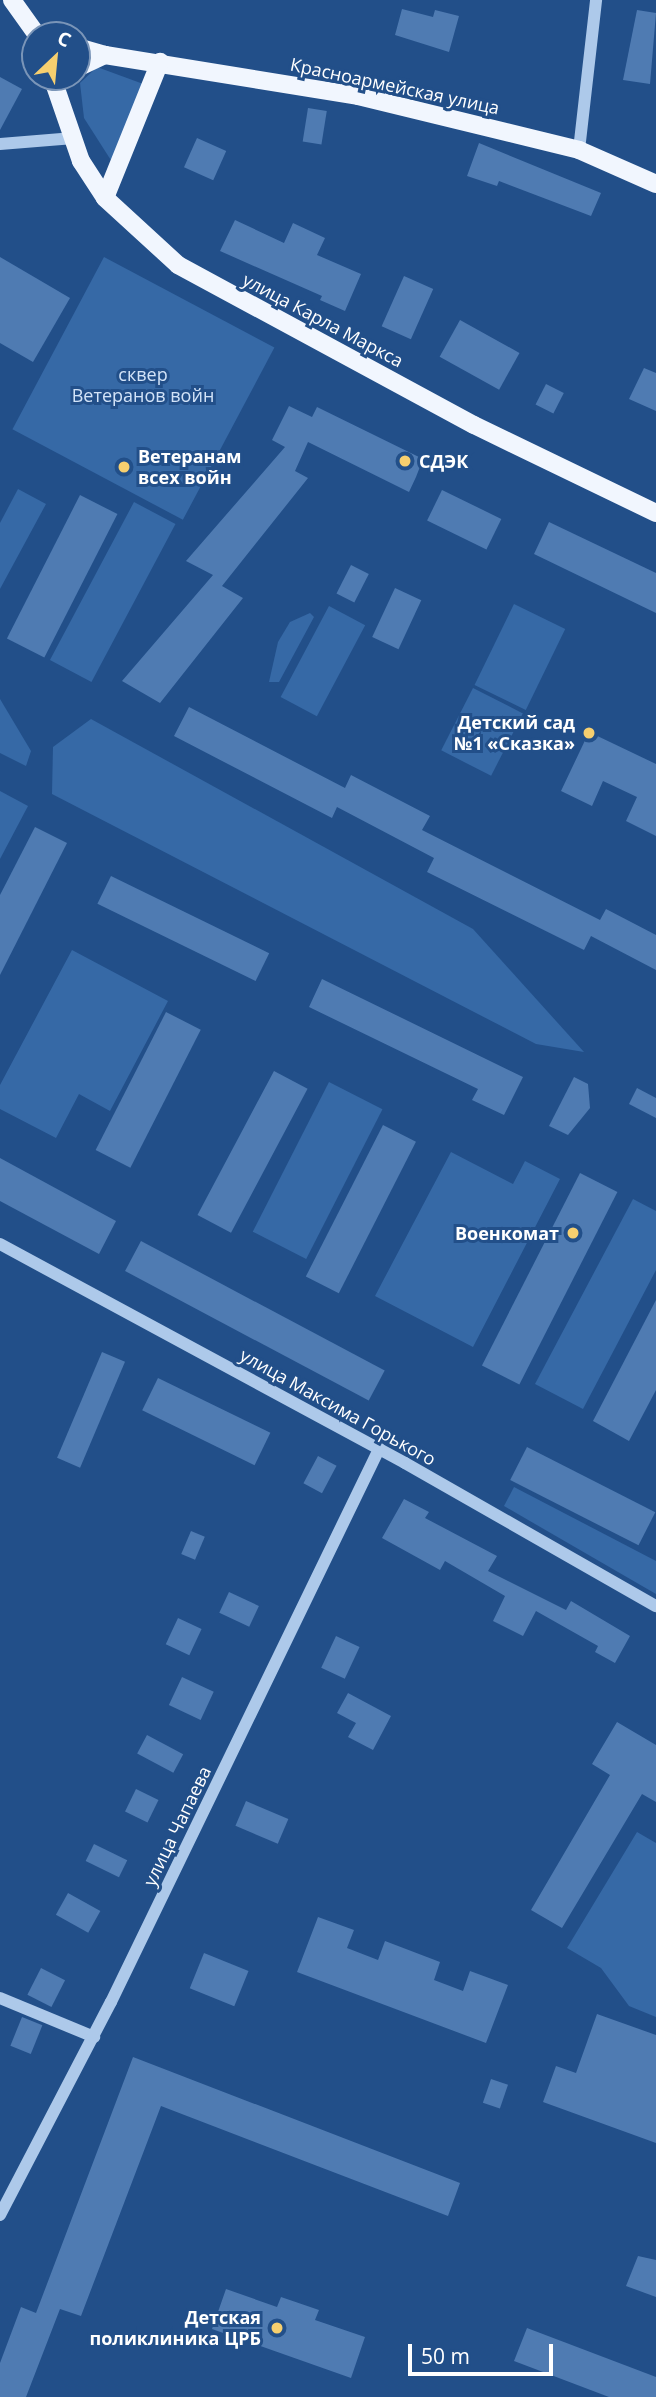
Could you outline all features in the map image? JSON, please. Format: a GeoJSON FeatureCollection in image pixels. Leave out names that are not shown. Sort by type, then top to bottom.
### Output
{"type":"FeatureCollection","features":[{"type":"Feature","properties":{"kind":"main road"},"geometry":{"type":"LineString","coordinates":[[12,0],[28,21]]}},
{"type":"Feature","properties":{"kind":"main road","name":"Красноармейская улица"},"geometry":{"type":"LineString","coordinates":[[91,51],[358,96],[579,150],[656,184]]}},
{"type":"Feature","properties":{"kind":"main road"},"geometry":{"type":"LineString","coordinates":[[91,62],[105,55]]}},
{"type":"Feature","properties":{"kind":"main road"},"geometry":{"type":"LineString","coordinates":[[105,198],[160,62]]}},
{"type":"Feature","properties":{"kind":"main road","name":"улица Карла Маркса"},"geometry":{"type":"LineString","coordinates":[[57,91],[81,161],[105,198],[178,265],[474,425],[656,513]]}},
{"type":"Feature","properties":{"kind":"main road"},"geometry":{"type":"LineString","coordinates":[[62,105],[66,91]]}},
{"type":"Feature","properties":{"kind":"street"},"geometry":{"type":"LineString","coordinates":[[579,150],[596,0]]}},
{"type":"Feature","properties":{"kind":"street"},"geometry":{"type":"LineString","coordinates":[[0,144],[74,138]]}},
{"type":"Feature","properties":{"kind":"street","name":"улица Максима Горького"},"geometry":{"type":"LineString","coordinates":[[0,1244],[379,1450],[656,1606]]}},
{"type":"Feature","properties":{"kind":"street","name":"улица Чапаева"},"geometry":{"type":"LineString","coordinates":[[0,2215],[94,2037],[379,1450]]}},
{"type":"Feature","properties":{"kind":"street"},"geometry":{"type":"LineString","coordinates":[[0,1998],[94,2037]]}},
{"type":"Feature","properties":{"kind":"green space"},"geometry":{"type":"Polygon","coordinates":[[[97,67],[146,85],[114,165],[84,118],[81,91],[91,91],[91,73],[97,67]]]}},
{"type":"Feature","properties":{"kind":"green space","name":"сквер Ветеранов войн"},"geometry":{"type":"Polygon","coordinates":[[[104,257],[274,348],[183,520],[12,429],[104,257]]]}},
{"type":"Feature","properties":{"kind":"green space"},"geometry":{"type":"Polygon","coordinates":[[[18,489],[46,504],[0,589],[0,523],[18,489]]]}},
{"type":"Feature","properties":{"kind":"green space"},"geometry":{"type":"Polygon","coordinates":[[[134,502],[175,524],[91,682],[50,660],[134,502]]]}},
{"type":"Feature","properties":{"kind":"green space"},"geometry":{"type":"Polygon","coordinates":[[[514,604],[565,629],[526,710],[475,685],[514,604]]]}},
{"type":"Feature","properties":{"kind":"green space"},"geometry":{"type":"Polygon","coordinates":[[[329,606],[365,625],[317,716],[281,697],[329,606]]]}},
{"type":"Feature","properties":{"kind":"green space"},"geometry":{"type":"Polygon","coordinates":[[[310,613],[314,617],[279,682],[269,682],[278,642],[290,622],[310,613]]]}},
{"type":"Feature","properties":{"kind":"green space"},"geometry":{"type":"Polygon","coordinates":[[[473,688],[523,713],[491,776],[441,750],[473,688]]]}},
{"type":"Feature","properties":{"kind":"green space"},"geometry":{"type":"Polygon","coordinates":[[[0,699],[31,751],[26,766],[0,753],[0,699]]]}},
{"type":"Feature","properties":{"kind":"green space"},"geometry":{"type":"Polygon","coordinates":[[[91,719],[473,929],[584,1052],[536,1044],[52,794],[53,747],[91,719]]]}},
{"type":"Feature","properties":{"kind":"green space"},"geometry":{"type":"Polygon","coordinates":[[[0,791],[28,806],[0,859],[0,791]]]}},
{"type":"Feature","properties":{"kind":"green space"},"geometry":{"type":"Polygon","coordinates":[[[72,950],[168,1001],[110,1111],[79,1094],[56,1138],[0,1109],[0,1085],[72,950]]]}},
{"type":"Feature","properties":{"kind":"green space"},"geometry":{"type":"Polygon","coordinates":[[[329,1082],[382,1109],[306,1259],[253,1232],[329,1082]]]}},
{"type":"Feature","properties":{"kind":"green space"},"geometry":{"type":"Polygon","coordinates":[[[451,1152],[513,1184],[525,1161],[560,1179],[473,1347],[375,1296],[451,1152]]]}},
{"type":"Feature","properties":{"kind":"green space"},"geometry":{"type":"Polygon","coordinates":[[[633,1199],[656,1211],[656,1270],[583,1409],[535,1384],[633,1199]]]}},
{"type":"Feature","properties":{"kind":"green space"},"geometry":{"type":"Polygon","coordinates":[[[514,1487],[656,1561],[656,1594],[504,1506],[514,1487]]]}},
{"type":"Feature","properties":{"kind":"green space"},"geometry":{"type":"Polygon","coordinates":[[[637,1832],[656,1843],[656,2017],[629,2006],[601,1968],[567,1948],[637,1832]]]}},
{"type":"Feature","properties":{"kind":"building"},"geometry":{"type":"Polygon","coordinates":[[[402,9],[433,17],[435,10],[459,16],[449,52],[395,35],[402,9]]]}},
{"type":"Feature","properties":{"kind":"building"},"geometry":{"type":"Polygon","coordinates":[[[637,10],[656,13],[650,84],[623,80],[637,10]]]}},
{"type":"Feature","properties":{"kind":"building"},"geometry":{"type":"Polygon","coordinates":[[[0,77],[21,91],[0,130],[0,77]]]}},
{"type":"Feature","properties":{"kind":"building"},"geometry":{"type":"Polygon","coordinates":[[[308,108],[327,111],[321,145],[303,142],[308,108]]]}},
{"type":"Feature","properties":{"kind":"building"},"geometry":{"type":"Polygon","coordinates":[[[197,138],[226,151],[213,180],[184,167],[197,138]]]}},
{"type":"Feature","properties":{"kind":"building"},"geometry":{"type":"Polygon","coordinates":[[[479,143],[601,193],[591,216],[499,181],[497,186],[467,176],[479,143]]]}},
{"type":"Feature","properties":{"kind":"building"},"geometry":{"type":"Polygon","coordinates":[[[235,220],[284,243],[293,223],[325,238],[317,255],[361,274],[345,311],[320,300],[322,296],[220,251],[235,220]]]}},
{"type":"Feature","properties":{"kind":"building"},"geometry":{"type":"Polygon","coordinates":[[[0,257],[70,298],[33,362],[0,343],[0,257]]]}},
{"type":"Feature","properties":{"kind":"building"},"geometry":{"type":"Polygon","coordinates":[[[404,276],[433,289],[411,339],[382,326],[404,276]]]}},
{"type":"Feature","properties":{"kind":"building"},"geometry":{"type":"Polygon","coordinates":[[[460,320],[519,353],[499,390],[440,357],[460,320]]]}},
{"type":"Feature","properties":{"kind":"building"},"geometry":{"type":"Polygon","coordinates":[[[644,368],[656,373],[656,411],[629,399],[644,368]]]}},
{"type":"Feature","properties":{"kind":"building"},"geometry":{"type":"Polygon","coordinates":[[[546,384],[564,393],[553,414],[536,404],[546,384]]]}},
{"type":"Feature","properties":{"kind":"building"},"geometry":{"type":"Polygon","coordinates":[[[289,406],[312,417],[317,407],[423,459],[416,477],[409,492],[308,442],[295,471],[308,478],[222,586],[243,598],[160,703],[122,681],[213,575],[186,561],[285,447],[272,440],[289,406]]]}},
{"type":"Feature","properties":{"kind":"building"},"geometry":{"type":"Polygon","coordinates":[[[442,490],[501,519],[486,549],[427,521],[442,490]]]}},
{"type":"Feature","properties":{"kind":"building"},"geometry":{"type":"Polygon","coordinates":[[[80,495],[117,514],[44,658],[7,638],[80,495]]]}},
{"type":"Feature","properties":{"kind":"building"},"geometry":{"type":"Polygon","coordinates":[[[549,522],[656,573],[656,613],[534,554],[549,522]]]}},
{"type":"Feature","properties":{"kind":"building"},"geometry":{"type":"Polygon","coordinates":[[[351,565],[369,574],[354,603],[336,594],[351,565]]]}},
{"type":"Feature","properties":{"kind":"building"},"geometry":{"type":"Polygon","coordinates":[[[395,588],[421,600],[398,649],[372,637],[395,588]]]}},
{"type":"Feature","properties":{"kind":"building"},"geometry":{"type":"Polygon","coordinates":[[[189,707],[345,788],[351,775],[430,816],[422,830],[600,920],[606,909],[656,935],[656,970],[591,936],[584,950],[427,872],[434,858],[337,807],[332,818],[174,736],[189,707]]]}},
{"type":"Feature","properties":{"kind":"building"},"geometry":{"type":"Polygon","coordinates":[[[589,732],[656,764],[656,836],[626,821],[637,797],[603,781],[592,806],[561,791],[589,732]]]}},
{"type":"Feature","properties":{"kind":"building"},"geometry":{"type":"Polygon","coordinates":[[[35,827],[67,843],[0,975],[0,895],[35,827]]]}},
{"type":"Feature","properties":{"kind":"building"},"geometry":{"type":"Polygon","coordinates":[[[111,876],[269,953],[256,981],[97,904],[111,876]]]}},
{"type":"Feature","properties":{"kind":"building"},"geometry":{"type":"Polygon","coordinates":[[[322,979],[523,1077],[504,1115],[472,1100],[478,1089],[309,1007],[322,979]]]}},
{"type":"Feature","properties":{"kind":"building"},"geometry":{"type":"Polygon","coordinates":[[[166,1012],[201,1030],[130,1168],[96,1150],[166,1012]]]}},
{"type":"Feature","properties":{"kind":"building"},"geometry":{"type":"Polygon","coordinates":[[[274,1071],[308,1089],[231,1233],[197,1215],[274,1071]]]}},
{"type":"Feature","properties":{"kind":"building"},"geometry":{"type":"Polygon","coordinates":[[[574,1077],[588,1084],[590,1108],[568,1135],[549,1126],[574,1077]]]}},
{"type":"Feature","properties":{"kind":"building"},"geometry":{"type":"Polygon","coordinates":[[[637,1088],[656,1098],[656,1118],[629,1104],[637,1088]]]}},
{"type":"Feature","properties":{"kind":"building"},"geometry":{"type":"Polygon","coordinates":[[[383,1125],[416,1142],[339,1293],[306,1276],[383,1125]]]}},
{"type":"Feature","properties":{"kind":"building"},"geometry":{"type":"Polygon","coordinates":[[[0,1158],[116,1221],[99,1254],[0,1201],[0,1158]]]}},
{"type":"Feature","properties":{"kind":"building"},"geometry":{"type":"Polygon","coordinates":[[[580,1173],[617,1192],[519,1385],[482,1365],[580,1173]]]}},
{"type":"Feature","properties":{"kind":"building"},"geometry":{"type":"Polygon","coordinates":[[[141,1241],[385,1371],[369,1401],[125,1271],[141,1241]]]}},
{"type":"Feature","properties":{"kind":"building"},"geometry":{"type":"Polygon","coordinates":[[[656,1300],[656,1390],[629,1441],[593,1421],[656,1300]]]}},
{"type":"Feature","properties":{"kind":"building"},"geometry":{"type":"Polygon","coordinates":[[[102,1352],[125,1362],[80,1468],[57,1458],[102,1352]]]}},
{"type":"Feature","properties":{"kind":"building"},"geometry":{"type":"Polygon","coordinates":[[[158,1378],[270,1433],[255,1465],[142,1410],[158,1378]]]}},
{"type":"Feature","properties":{"kind":"building"},"geometry":{"type":"Polygon","coordinates":[[[527,1447],[655,1512],[639,1545],[510,1480],[527,1447]]]}},
{"type":"Feature","properties":{"kind":"building"},"geometry":{"type":"Polygon","coordinates":[[[318,1456],[337,1466],[322,1493],[303,1483],[318,1456]]]}},
{"type":"Feature","properties":{"kind":"building"},"geometry":{"type":"Polygon","coordinates":[[[404,1499],[429,1512],[425,1518],[497,1556],[488,1571],[566,1610],[571,1601],[630,1636],[615,1663],[595,1652],[598,1646],[536,1611],[523,1636],[493,1621],[505,1596],[445,1561],[440,1570],[382,1538],[404,1499]]]}},
{"type":"Feature","properties":{"kind":"building"},"geometry":{"type":"Polygon","coordinates":[[[191,1531],[205,1537],[195,1560],[181,1554],[191,1531]]]}},
{"type":"Feature","properties":{"kind":"building"},"geometry":{"type":"Polygon","coordinates":[[[229,1592],[259,1606],[249,1627],[219,1613],[229,1592]]]}},
{"type":"Feature","properties":{"kind":"building"},"geometry":{"type":"Polygon","coordinates":[[[178,1618],[202,1629],[189,1655],[166,1644],[178,1618]]]}},
{"type":"Feature","properties":{"kind":"building"},"geometry":{"type":"Polygon","coordinates":[[[336,1636],[360,1647],[345,1679],[321,1668],[336,1636]]]}},
{"type":"Feature","properties":{"kind":"building"},"geometry":{"type":"Polygon","coordinates":[[[182,1677],[214,1692],[201,1720],[169,1705],[182,1677]]]}},
{"type":"Feature","properties":{"kind":"building"},"geometry":{"type":"Polygon","coordinates":[[[348,1693],[391,1716],[373,1750],[348,1737],[356,1723],[337,1713],[348,1693]]]}},
{"type":"Feature","properties":{"kind":"building"},"geometry":{"type":"Polygon","coordinates":[[[617,1722],[656,1745],[656,1802],[642,1794],[562,1928],[531,1910],[610,1775],[592,1764],[617,1722]]]}},
{"type":"Feature","properties":{"kind":"building"},"geometry":{"type":"Polygon","coordinates":[[[147,1735],[183,1754],[173,1773],[137,1754],[147,1735]]]}},
{"type":"Feature","properties":{"kind":"building"},"geometry":{"type":"Polygon","coordinates":[[[136,1789],[158,1800],[148,1822],[125,1811],[136,1789]]]}},
{"type":"Feature","properties":{"kind":"building"},"geometry":{"type":"Polygon","coordinates":[[[246,1801],[288,1819],[278,1844],[235,1826],[246,1801]]]}},
{"type":"Feature","properties":{"kind":"building"},"geometry":{"type":"Polygon","coordinates":[[[94,1844],[127,1860],[119,1877],[86,1861],[94,1844]]]}},
{"type":"Feature","properties":{"kind":"building"},"geometry":{"type":"Polygon","coordinates":[[[68,1893],[100,1911],[88,1933],[56,1915],[68,1893]]]}},
{"type":"Feature","properties":{"kind":"building"},"geometry":{"type":"Polygon","coordinates":[[[318,1917],[354,1930],[347,1948],[378,1960],[385,1941],[440,1962],[434,1980],[463,1991],[470,1971],[508,1985],[486,2043],[297,1972],[318,1917]]]}},
{"type":"Feature","properties":{"kind":"building"},"geometry":{"type":"Polygon","coordinates":[[[204,1953],[249,1971],[234,2006],[190,1988],[204,1953]]]}},
{"type":"Feature","properties":{"kind":"building"},"geometry":{"type":"Polygon","coordinates":[[[41,1968],[65,1980],[51,2007],[27,1995],[41,1968]]]}},
{"type":"Feature","properties":{"kind":"building"},"geometry":{"type":"Polygon","coordinates":[[[597,2014],[656,2035],[656,2143],[543,2102],[556,2066],[576,2073],[597,2014]]]}},
{"type":"Feature","properties":{"kind":"building"},"geometry":{"type":"Polygon","coordinates":[[[22,2017],[42,2025],[31,2054],[10,2046],[22,2017]]]}},
{"type":"Feature","properties":{"kind":"building"},"geometry":{"type":"Polygon","coordinates":[[[133,2057],[460,2183],[448,2216],[161,2106],[81,2316],[60,2309],[26,2397],[0,2397],[0,2363],[21,2307],[36,2313],[133,2057]]]}},
{"type":"Feature","properties":{"kind":"building"},"geometry":{"type":"Polygon","coordinates":[[[491,2079],[508,2085],[500,2108],[483,2103],[491,2079]]]}},
{"type":"Feature","properties":{"kind":"building"},"geometry":{"type":"Polygon","coordinates":[[[638,2256],[656,2260],[656,2297],[626,2286],[638,2256]]]}},
{"type":"Feature","properties":{"kind":"building"},"geometry":{"type":"Polygon","coordinates":[[[226,2289],[277,2307],[281,2297],[319,2310],[315,2320],[365,2337],[351,2378],[212,2329],[226,2289]]]}},
{"type":"Feature","properties":{"kind":"building"},"geometry":{"type":"Polygon","coordinates":[[[527,2328],[656,2377],[656,2397],[609,2397],[514,2361],[527,2328]]]}},
{"type":"Feature","properties":{"kind":"place","name":"СДЭК"},"geometry":{"type":"Point","coordinates":[405,461]}},
{"type":"Feature","properties":{"kind":"place","name":"Ветеранам всех войн"},"geometry":{"type":"Point","coordinates":[124,467]}},
{"type":"Feature","properties":{"kind":"place","name":"Детский сад №1 «Сказка»"},"geometry":{"type":"Point","coordinates":[589,733]}},
{"type":"Feature","properties":{"kind":"place","name":"Военкомат"},"geometry":{"type":"Point","coordinates":[573,1233]}},
{"type":"Feature","properties":{"kind":"place","name":"Детская поликлиника ЦРБ"},"geometry":{"type":"Point","coordinates":[277,2328]}}]}
